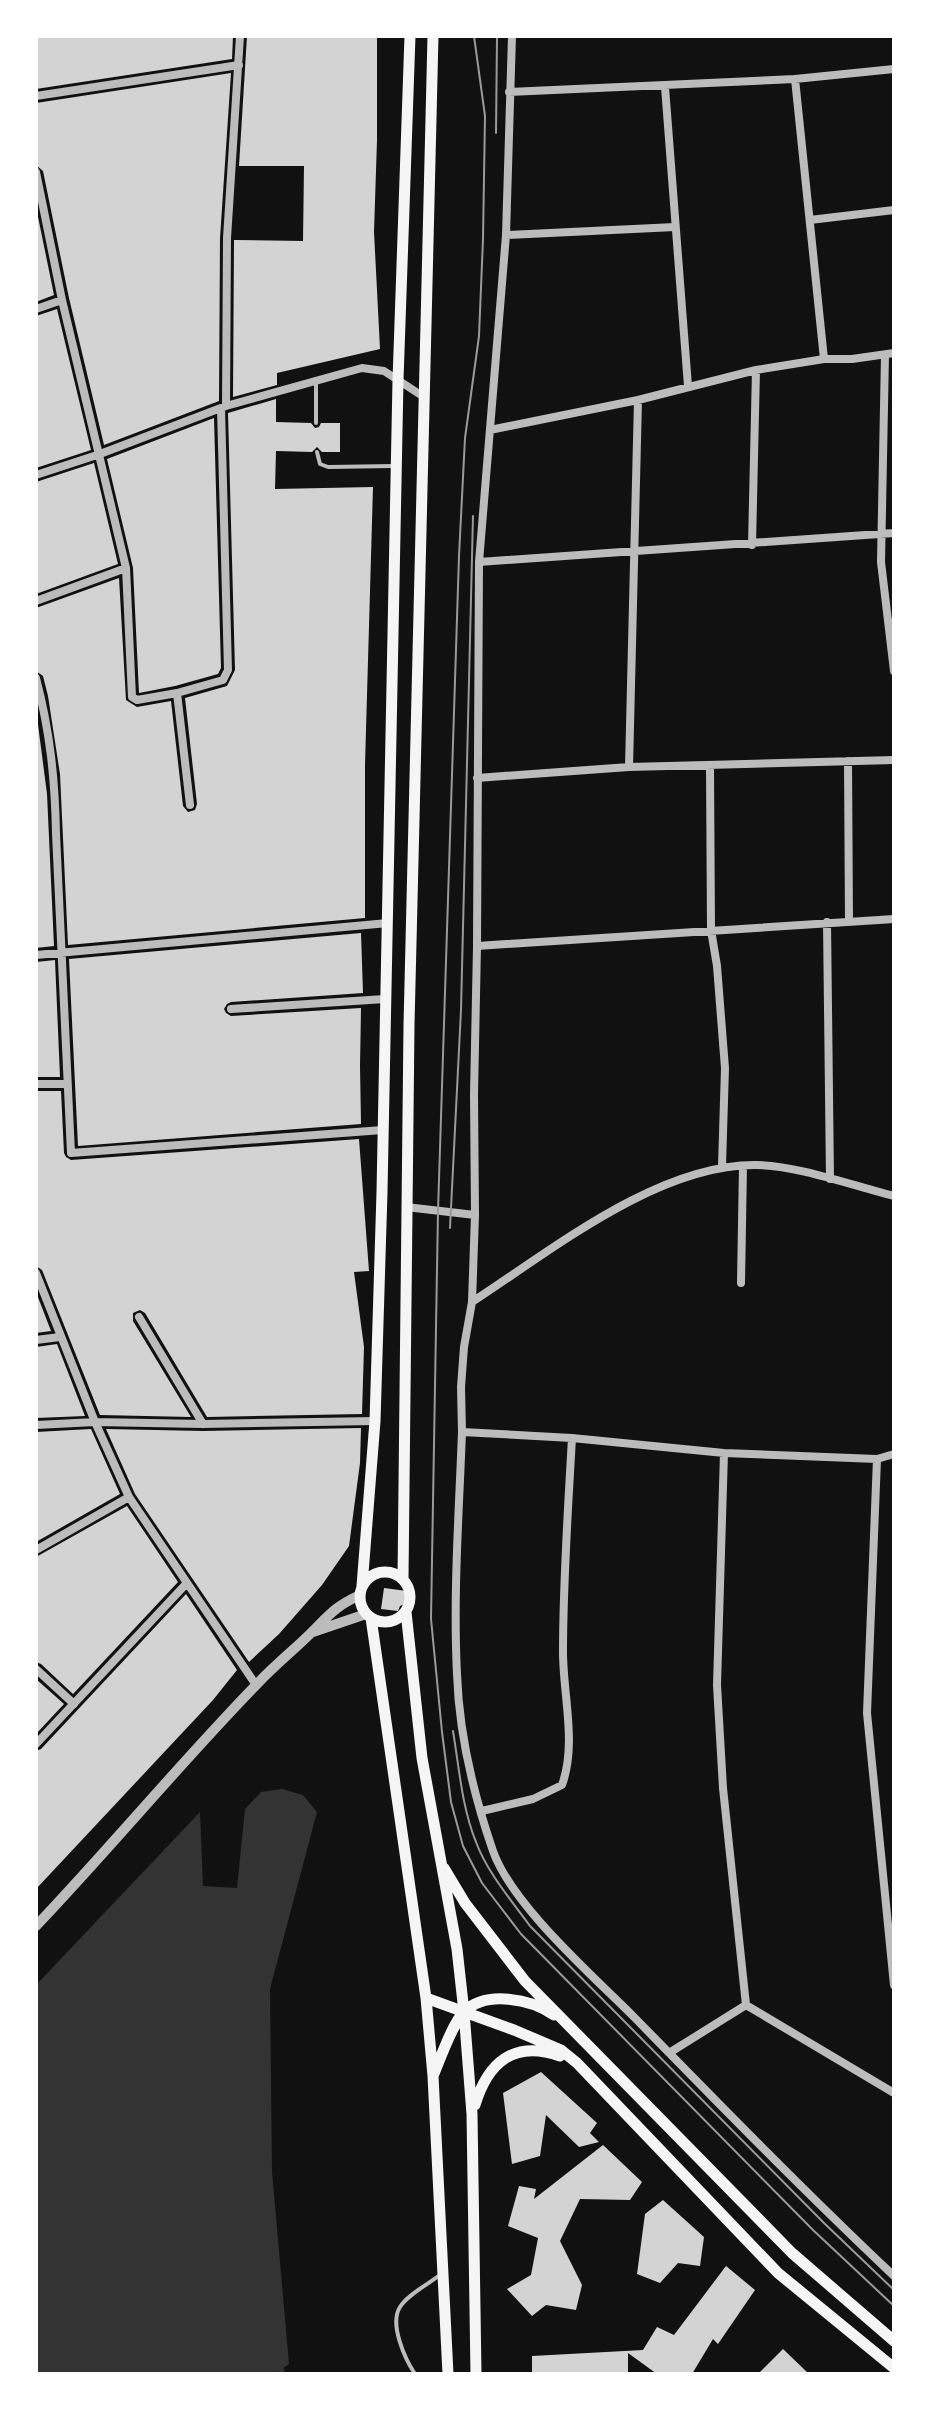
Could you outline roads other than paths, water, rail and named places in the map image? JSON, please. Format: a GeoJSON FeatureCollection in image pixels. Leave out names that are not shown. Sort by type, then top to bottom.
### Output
{"type":"FeatureCollection","features":[{"type":"Feature","properties":{"kind":"main road"},"geometry":{"type":"LineString","coordinates":[[410,36],[398,380],[375,1421],[361,1590],[362,1608],[368,1616],[426,1998],[433,2076],[448,2374]]}},
{"type":"Feature","properties":{"kind":"main road"},"geometry":{"type":"LineString","coordinates":[[403,1579],[406,1207],[433,36]]}},
{"type":"Feature","properties":{"kind":"main road"},"geometry":{"type":"LineString","coordinates":[[361,1590],[373,1575],[389,1572],[408,1584],[411,1598],[406,1612],[422,1758],[457,1949],[464,2012],[472,2114],[476,2374]]}},
{"type":"Feature","properties":{"kind":"main road"},"geometry":{"type":"LineString","coordinates":[[368,1616],[386,1623],[406,1612]]}},
{"type":"Feature","properties":{"kind":"main road"},"geometry":{"type":"LineString","coordinates":[[440,1862],[465,1903],[525,1981],[792,2253],[894,2341]]}},
{"type":"Feature","properties":{"kind":"main road"},"geometry":{"type":"LineString","coordinates":[[426,1998],[561,2050],[577,2063],[778,2273],[894,2368]]}},
{"type":"Feature","properties":{"kind":"main road"},"geometry":{"type":"LineString","coordinates":[[433,2076],[464,2012],[482,2003],[502,1998],[524,2000],[549,2012],[573,2030]]}},
{"type":"Feature","properties":{"kind":"main road"},"geometry":{"type":"LineString","coordinates":[[472,2114],[486,2078],[498,2062],[511,2055],[526,2050],[548,2052],[577,2063]]}},
{"type":"Feature","properties":{"kind":"street"},"geometry":{"type":"LineString","coordinates":[[36,172],[62,300],[126,568],[132,697],[137,700],[177,693],[223,680],[228,670],[223,407],[227,238],[240,36]]}},
{"type":"Feature","properties":{"kind":"street"},"geometry":{"type":"LineString","coordinates":[[512,36],[506,235],[479,562],[475,1215],[472,1302],[461,1387],[457,1576],[457,1676],[470,1770],[494,1854],[515,1891],[581,1964],[894,2276]]}},
{"type":"Feature","properties":{"kind":"street"},"geometry":{"type":"LineString","coordinates":[[36,96],[239,65]]}},
{"type":"Feature","properties":{"kind":"street"},"geometry":{"type":"LineString","coordinates":[[509,92],[665,87],[894,69]]}},
{"type":"Feature","properties":{"kind":"street"},"geometry":{"type":"LineString","coordinates":[[795,79],[824,359]]}},
{"type":"Feature","properties":{"kind":"street"},"geometry":{"type":"LineString","coordinates":[[665,87],[688,386]]}},
{"type":"Feature","properties":{"kind":"street"},"geometry":{"type":"LineString","coordinates":[[810,220],[894,210]]}},
{"type":"Feature","properties":{"kind":"street"},"geometry":{"type":"LineString","coordinates":[[506,235],[675,227]]}},
{"type":"Feature","properties":{"kind":"street"},"geometry":{"type":"LineString","coordinates":[[36,309],[62,300]]}},
{"type":"Feature","properties":{"kind":"street"},"geometry":{"type":"LineString","coordinates":[[490,430],[638,400],[756,370],[824,359],[889,354],[881,534],[894,671]]}},
{"type":"Feature","properties":{"kind":"street"},"geometry":{"type":"LineString","coordinates":[[36,475],[223,407],[362,368],[384,371],[424,397]]}},
{"type":"Feature","properties":{"kind":"street"},"geometry":{"type":"LineString","coordinates":[[752,545],[756,370]]}},
{"type":"Feature","properties":{"kind":"street"},"geometry":{"type":"LineString","coordinates":[[629,767],[638,400]]}},
{"type":"Feature","properties":{"kind":"street"},"geometry":{"type":"LineString","coordinates":[[479,562],[894,533]]}},
{"type":"Feature","properties":{"kind":"street"},"geometry":{"type":"LineString","coordinates":[[36,601],[126,568]]}},
{"type":"Feature","properties":{"kind":"street"},"geometry":{"type":"LineString","coordinates":[[36,678],[46,716],[56,783],[71,1153],[383,1130]]}},
{"type":"Feature","properties":{"kind":"street"},"geometry":{"type":"LineString","coordinates":[[177,693],[190,805]]}},
{"type":"Feature","properties":{"kind":"street"},"geometry":{"type":"LineString","coordinates":[[477,778],[629,767],[894,760]]}},
{"type":"Feature","properties":{"kind":"street"},"geometry":{"type":"LineString","coordinates":[[848,761],[849,920]]}},
{"type":"Feature","properties":{"kind":"street"},"geometry":{"type":"LineString","coordinates":[[710,766],[711,930],[725,1068],[722,1166]]}},
{"type":"Feature","properties":{"kind":"street"},"geometry":{"type":"LineString","coordinates":[[477,946],[894,919]]}},
{"type":"Feature","properties":{"kind":"street"},"geometry":{"type":"LineString","coordinates":[[827,922],[830,1179]]}},
{"type":"Feature","properties":{"kind":"street"},"geometry":{"type":"LineString","coordinates":[[36,955],[388,923]]}},
{"type":"Feature","properties":{"kind":"street"},"geometry":{"type":"LineString","coordinates":[[231,1009],[385,999]]}},
{"type":"Feature","properties":{"kind":"street"},"geometry":{"type":"LineString","coordinates":[[36,1084],[67,1084]]}},
{"type":"Feature","properties":{"kind":"street"},"geometry":{"type":"LineString","coordinates":[[472,1302],[629,1202],[673,1181],[722,1166],[758,1165],[791,1170],[894,1196]]}},
{"type":"Feature","properties":{"kind":"street"},"geometry":{"type":"LineString","coordinates":[[741,1283],[743,1166]]}},
{"type":"Feature","properties":{"kind":"street"},"geometry":{"type":"LineString","coordinates":[[406,1207],[475,1215]]}},
{"type":"Feature","properties":{"kind":"street"},"geometry":{"type":"LineString","coordinates":[[36,1273],[95,1422],[129,1497],[256,1685]]}},
{"type":"Feature","properties":{"kind":"street"},"geometry":{"type":"LineString","coordinates":[[139,1317],[203,1424]]}},
{"type":"Feature","properties":{"kind":"street"},"geometry":{"type":"LineString","coordinates":[[36,1340],[60,1337]]}},
{"type":"Feature","properties":{"kind":"street"},"geometry":{"type":"LineString","coordinates":[[36,1425],[375,1421]]}},
{"type":"Feature","properties":{"kind":"street"},"geometry":{"type":"LineString","coordinates":[[462,1432],[572,1438],[724,1453],[877,1459],[894,1454]]}},
{"type":"Feature","properties":{"kind":"street"},"geometry":{"type":"LineString","coordinates":[[482,1811],[548,1793],[562,1785],[569,1765],[563,1611],[572,1438]]}},
{"type":"Feature","properties":{"kind":"street"},"geometry":{"type":"LineString","coordinates":[[724,1453],[717,1685],[723,1788],[746,2005]]}},
{"type":"Feature","properties":{"kind":"street"},"geometry":{"type":"LineString","coordinates":[[877,1459],[867,1713],[894,1985]]}},
{"type":"Feature","properties":{"kind":"street"},"geometry":{"type":"LineString","coordinates":[[36,1550],[129,1497]]}},
{"type":"Feature","properties":{"kind":"street"},"geometry":{"type":"LineString","coordinates":[[36,1744],[186,1584]]}},
{"type":"Feature","properties":{"kind":"street"},"geometry":{"type":"LineString","coordinates":[[36,1926],[283,1657],[334,1608],[361,1590]]}},
{"type":"Feature","properties":{"kind":"street"},"geometry":{"type":"LineString","coordinates":[[311,1633],[368,1616]]}},
{"type":"Feature","properties":{"kind":"street"},"geometry":{"type":"LineString","coordinates":[[36,1669],[74,1704]]}},
{"type":"Feature","properties":{"kind":"street"},"geometry":{"type":"LineString","coordinates":[[669,2053],[746,2005]]}},
{"type":"Feature","properties":{"kind":"street"},"geometry":{"type":"LineString","coordinates":[[746,2005],[894,2093]]}},
{"type":"Feature","properties":{"kind":"lane"},"geometry":{"type":"LineString","coordinates":[[316,381],[316,423]]}},
{"type":"Feature","properties":{"kind":"lane"},"geometry":{"type":"LineString","coordinates":[[317,452],[320,464],[328,467],[396,466]]}},
{"type":"Feature","properties":{"kind":"lane"},"geometry":{"type":"LineString","coordinates":[[415,2374],[400,2346],[397,2312],[402,2303],[443,2273]]}},
{"type":"Feature","properties":{"kind":"waterway"},"geometry":{"type":"LineString","coordinates":[[281,2369],[282,2374]]}},
{"type":"Feature","properties":{"kind":"tram line"},"geometry":{"type":"LineString","coordinates":[[474,36],[485,116],[483,239],[479,336],[465,438],[459,556],[438,1211],[431,1619],[451,1802],[463,1846],[482,1883],[521,1934],[813,2230],[894,2306]]}},
{"type":"Feature","properties":{"kind":"tram line"},"geometry":{"type":"LineString","coordinates":[[496,133],[497,36]]}},
{"type":"Feature","properties":{"kind":"tram line"},"geometry":{"type":"LineString","coordinates":[[450,1228],[461,1010],[473,516]]}},
{"type":"Feature","properties":{"kind":"tram line"},"geometry":{"type":"LineString","coordinates":[[453,1731],[464,1801],[476,1842],[493,1875],[530,1926],[894,2290]]}}]}
